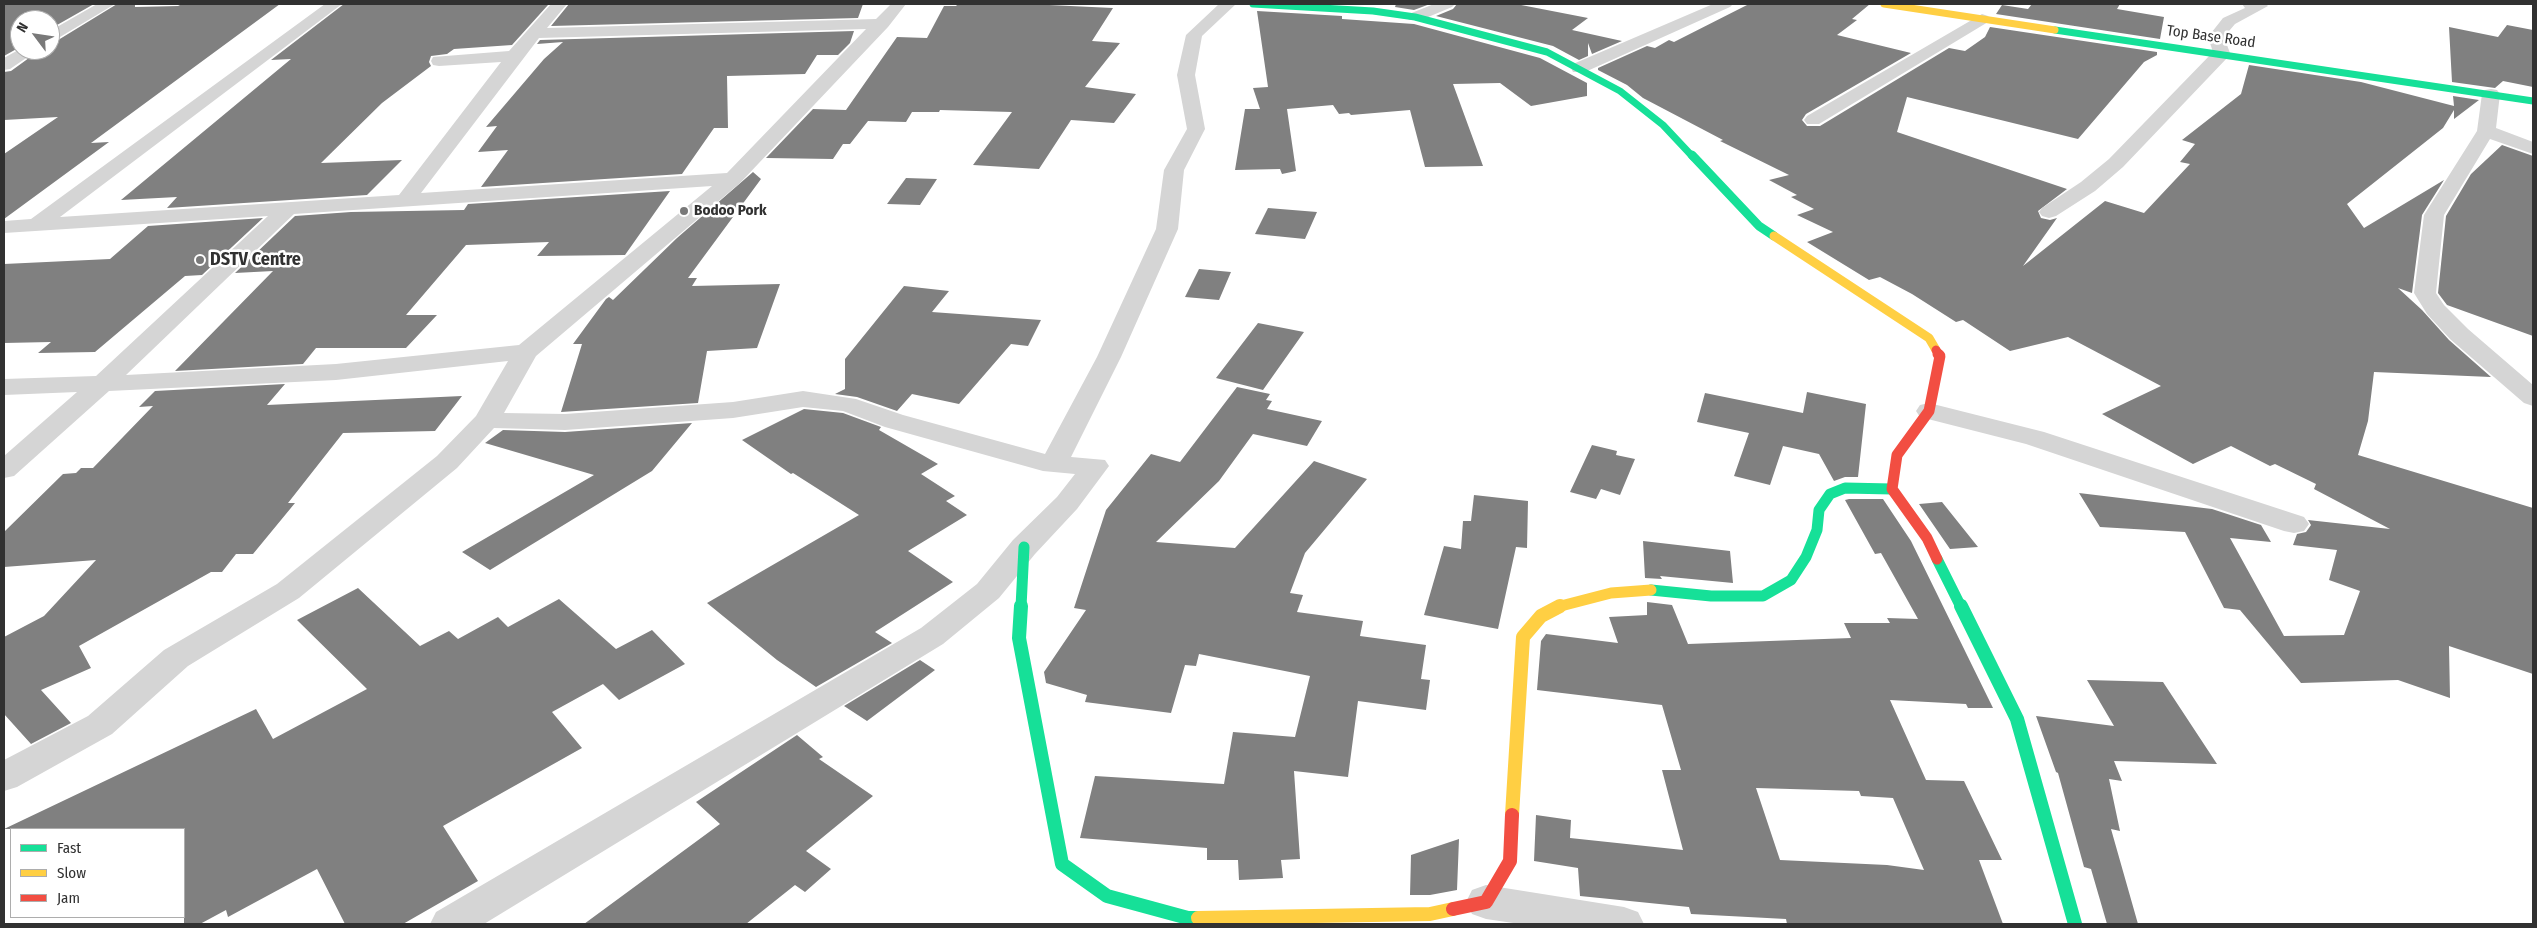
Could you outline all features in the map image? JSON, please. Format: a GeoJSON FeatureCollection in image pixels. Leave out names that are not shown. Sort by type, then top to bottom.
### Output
{"type":"FeatureCollection","features":[{"type":"Feature","properties":{"kind":"street"},"geometry":{"type":"LineString","coordinates":[[60,32],[107,4]]}},
{"type":"Feature","properties":{"kind":"street"},"geometry":{"type":"LineString","coordinates":[[36,225],[334,4]]}},
{"type":"Feature","properties":{"kind":"street"},"geometry":{"type":"LineString","coordinates":[[406,199],[514,56],[560,4]]}},
{"type":"Feature","properties":{"kind":"street"},"geometry":{"type":"LineString","coordinates":[[4,777],[100,725],[176,658],[288,591],[447,462],[487,420],[526,352],[733,179],[899,4]]}},
{"type":"Feature","properties":{"kind":"street"},"geometry":{"type":"LineString","coordinates":[[1053,465],[1109,357],[1167,229],[1174,170],[1196,129],[1186,75],[1194,35],[1228,4]]}},
{"type":"Feature","properties":{"kind":"street"},"geometry":{"type":"LineString","coordinates":[[1253,4],[1373,11],[1415,16],[1547,52],[1620,91],[1663,125],[1759,226],[1929,338],[1940,356],[1929,411],[1897,455],[1892,488],[1927,538],[2017,719],[2075,924]]}},
{"type":"Feature","properties":{"kind":"street"},"geometry":{"type":"LineString","coordinates":[[1415,16],[1447,4]]}},
{"type":"Feature","properties":{"kind":"street"},"geometry":{"type":"LineString","coordinates":[[1579,68],[1724,4]]}},
{"type":"Feature","properties":{"kind":"street","name":"Top Base Road"},"geometry":{"type":"LineString","coordinates":[[1884,4],[2222,53],[2533,101]]}},
{"type":"Feature","properties":{"kind":"street"},"geometry":{"type":"LineString","coordinates":[[2049,212],[2099,178],[2134,146],[2222,53],[2216,38],[2230,21],[2258,4]]}},
{"type":"Feature","properties":{"kind":"street"},"geometry":{"type":"LineString","coordinates":[[1813,120],[1982,19]]}},
{"type":"Feature","properties":{"kind":"street"},"geometry":{"type":"LineString","coordinates":[[533,33],[882,24]]}},
{"type":"Feature","properties":{"kind":"street"},"geometry":{"type":"LineString","coordinates":[[439,62],[514,56]]}},
{"type":"Feature","properties":{"kind":"street"},"geometry":{"type":"LineString","coordinates":[[2491,94],[2486,131],[2434,214],[2425,293],[2435,309],[2459,334],[2533,398]]}},
{"type":"Feature","properties":{"kind":"street"},"geometry":{"type":"LineString","coordinates":[[2486,131],[2533,148]]}},
{"type":"Feature","properties":{"kind":"street"},"geometry":{"type":"LineString","coordinates":[[4,227],[406,199],[733,179]]}},
{"type":"Feature","properties":{"kind":"street"},"geometry":{"type":"LineString","coordinates":[[4,470],[103,384],[290,207]]}},
{"type":"Feature","properties":{"kind":"street"},"geometry":{"type":"LineString","coordinates":[[4,387],[336,372],[526,352]]}},
{"type":"Feature","properties":{"kind":"street"},"geometry":{"type":"LineString","coordinates":[[450,924],[932,636],[988,591],[1024,547],[1067,503],[1095,466],[1053,465],[894,421],[847,404],[803,399],[733,410],[584,421],[487,420]]}},
{"type":"Feature","properties":{"kind":"street"},"geometry":{"type":"LineString","coordinates":[[1929,411],[2053,444],[2294,524]]}},
{"type":"Feature","properties":{"kind":"street"},"geometry":{"type":"LineString","coordinates":[[1486,902],[1510,862],[1516,725],[1523,637],[1542,615],[1567,604],[1634,589],[1711,596],[1762,596],[1791,580],[1806,557],[1817,530],[1819,510],[1830,494],[1845,488],[1892,488]]}},
{"type":"Feature","properties":{"kind":"street"},"geometry":{"type":"LineString","coordinates":[[1024,547],[1019,638],[1062,864],[1107,896],[1188,918],[1430,914],[1486,902],[1624,924]]}},
{"type":"Feature","properties":{"kind":"building"},"geometry":{"type":"Polygon","coordinates":[[[4,4],[94,4],[60,23],[60,10],[10,10],[10,53],[4,56],[4,4]]]}},
{"type":"Feature","properties":{"kind":"building"},"geometry":{"type":"Polygon","coordinates":[[[117,4],[135,4],[135,7],[178,6],[182,4],[280,4],[91,143],[109,142],[4,219],[4,154],[58,117],[4,120],[4,72],[11,71],[26,60],[60,60],[60,39],[117,4]]]}},
{"type":"Feature","properties":{"kind":"building"},"geometry":{"type":"Polygon","coordinates":[[[344,4],[548,5],[512,45],[454,49],[447,54],[431,56],[429,62],[431,66],[382,103],[321,163],[402,160],[367,195],[167,208],[177,197],[121,200],[291,59],[271,60],[344,4]]]}},
{"type":"Feature","properties":{"kind":"building"},"geometry":{"type":"Polygon","coordinates":[[[569,4],[863,4],[858,18],[551,26],[569,4]]]}},
{"type":"Feature","properties":{"kind":"building"},"geometry":{"type":"Polygon","coordinates":[[[958,4],[1028,4],[1113,8],[1092,41],[1120,43],[1085,87],[1136,94],[1114,123],[1071,120],[1039,169],[973,165],[1012,112],[940,110],[939,112],[912,112],[906,122],[868,121],[850,144],[843,144],[833,159],[766,158],[813,109],[846,110],[897,37],[927,38],[944,6],[956,6],[958,4]]]}},
{"type":"Feature","properties":{"kind":"building"},"geometry":{"type":"Polygon","coordinates":[[[1396,4],[1430,4],[1414,10],[1395,7],[1396,4]]]}},
{"type":"Feature","properties":{"kind":"building"},"geometry":{"type":"Polygon","coordinates":[[[1457,4],[1516,4],[1588,18],[1572,30],[1622,41],[1592,54],[1588,43],[1588,56],[1579,60],[1553,46],[1436,16],[1453,9],[1457,4]]]}},
{"type":"Feature","properties":{"kind":"building"},"geometry":{"type":"Polygon","coordinates":[[[1749,4],[1870,4],[1852,19],[1857,20],[1837,35],[1911,53],[1806,114],[1802,120],[1807,126],[1820,126],[1949,48],[1965,51],[1985,37],[1990,27],[2157,52],[2157,55],[2144,62],[2078,139],[1907,97],[1897,132],[2067,189],[2038,211],[2041,218],[2050,220],[2057,218],[2023,266],[2105,201],[2144,213],[2190,164],[2180,162],[2195,144],[2182,140],[2241,94],[2249,65],[2361,82],[2454,106],[2453,96],[2479,100],[2454,119],[2454,110],[2443,128],[2347,204],[2364,228],[2444,180],[2422,215],[2412,293],[2398,288],[2422,310],[2449,340],[2491,377],[2374,372],[2368,421],[2358,455],[2533,508],[2533,674],[2449,646],[2450,698],[2398,680],[2301,683],[2240,610],[2224,608],[2185,532],[2100,527],[2079,493],[2212,509],[2261,525],[2271,542],[2230,538],[2284,636],[2344,635],[2360,591],[2329,580],[2337,550],[2293,545],[2297,534],[2306,532],[2311,525],[2308,520],[2390,529],[2314,489],[2316,484],[2275,464],[2270,466],[2231,446],[2193,464],[2102,414],[2161,386],[2068,337],[2010,351],[1963,320],[1956,322],[1912,294],[1880,277],[1869,280],[1807,242],[1833,232],[1797,215],[1814,209],[1791,197],[1797,195],[1769,180],[1789,175],[1720,141],[1723,140],[1643,98],[1627,85],[1598,70],[1598,68],[1647,46],[1655,48],[1669,40],[1674,42],[1749,4]]]}},
{"type":"Feature","properties":{"kind":"building"},"geometry":{"type":"Polygon","coordinates":[[[2032,4],[2120,4],[2117,9],[2164,17],[2160,39],[1996,14],[2002,5],[2028,9],[2032,4]]]}},
{"type":"Feature","properties":{"kind":"building"},"geometry":{"type":"Polygon","coordinates":[[[1257,11],[1342,16],[1342,19],[1414,24],[1540,58],[1587,83],[1587,96],[1531,106],[1500,83],[1453,84],[1483,166],[1425,167],[1410,110],[1351,115],[1349,113],[1339,114],[1333,105],[1287,109],[1296,171],[1282,174],[1280,169],[1235,170],[1245,109],[1260,109],[1253,88],[1268,87],[1257,11]]]}},
{"type":"Feature","properties":{"kind":"building"},"geometry":{"type":"Polygon","coordinates":[[[2507,25],[2533,30],[2533,87],[2503,81],[2495,88],[2452,82],[2449,27],[2498,37],[2507,25]]]}},
{"type":"Feature","properties":{"kind":"building"},"geometry":{"type":"Polygon","coordinates":[[[854,31],[850,43],[838,55],[817,55],[805,74],[727,76],[728,128],[714,128],[682,174],[481,187],[508,150],[478,152],[497,126],[486,127],[544,59],[563,42],[537,44],[540,40],[854,31]]]}},
{"type":"Feature","properties":{"kind":"building"},"geometry":{"type":"Polygon","coordinates":[[[2502,145],[2533,156],[2533,336],[2447,305],[2438,293],[2446,216],[2471,174],[2502,145]]]}},
{"type":"Feature","properties":{"kind":"building"},"geometry":{"type":"Polygon","coordinates":[[[753,172],[761,179],[688,278],[697,278],[692,286],[780,284],[757,348],[707,351],[698,403],[561,412],[582,344],[573,344],[606,299],[609,297],[613,300],[677,238],[753,172]]]}},
{"type":"Feature","properties":{"kind":"building"},"geometry":{"type":"Polygon","coordinates":[[[906,178],[937,179],[920,205],[887,204],[906,178]]]}},
{"type":"Feature","properties":{"kind":"building"},"geometry":{"type":"Polygon","coordinates":[[[670,191],[625,255],[537,256],[549,242],[466,245],[406,315],[437,315],[406,348],[316,348],[303,364],[175,371],[273,271],[235,273],[295,216],[351,212],[464,210],[468,204],[670,191]]]}},
{"type":"Feature","properties":{"kind":"building"},"geometry":{"type":"Polygon","coordinates":[[[1268,208],[1317,212],[1305,239],[1255,234],[1268,208]]]}},
{"type":"Feature","properties":{"kind":"building"},"geometry":{"type":"Polygon","coordinates":[[[263,218],[202,275],[185,276],[95,352],[38,353],[51,342],[4,343],[4,264],[110,259],[148,226],[263,218]]]}},
{"type":"Feature","properties":{"kind":"building"},"geometry":{"type":"Polygon","coordinates":[[[1199,269],[1231,272],[1219,300],[1185,297],[1199,269]]]}},
{"type":"Feature","properties":{"kind":"building"},"geometry":{"type":"Polygon","coordinates":[[[904,286],[949,291],[932,312],[1041,320],[1028,346],[1011,344],[959,404],[912,394],[897,411],[857,397],[835,394],[845,389],[845,359],[904,286]]]}},
{"type":"Feature","properties":{"kind":"building"},"geometry":{"type":"Polygon","coordinates":[[[1258,323],[1304,332],[1263,390],[1216,378],[1258,323]]]}},
{"type":"Feature","properties":{"kind":"building"},"geometry":{"type":"Polygon","coordinates":[[[285,384],[267,405],[462,396],[435,431],[343,433],[288,503],[295,503],[253,554],[236,554],[222,572],[211,572],[79,646],[91,668],[41,690],[71,723],[31,744],[4,714],[4,637],[44,616],[96,560],[4,567],[4,532],[63,474],[76,473],[81,468],[93,468],[153,406],[139,407],[155,391],[285,384]]]}},
{"type":"Feature","properties":{"kind":"building"},"geometry":{"type":"Polygon","coordinates":[[[1237,387],[1270,394],[1266,400],[1272,401],[1267,409],[1322,421],[1307,446],[1253,434],[1219,481],[1156,542],[1235,548],[1314,461],[1367,479],[1305,553],[1290,593],[1303,595],[1297,612],[1363,621],[1360,636],[1426,645],[1421,679],[1430,680],[1426,710],[1358,701],[1348,777],[1294,771],[1300,859],[1281,860],[1283,878],[1239,880],[1238,860],[1207,860],[1207,848],[1080,838],[1095,776],[1224,784],[1233,732],[1295,737],[1310,676],[1199,654],[1196,666],[1185,665],[1171,713],[1085,702],[1087,695],[1046,683],[1044,672],[1086,610],[1074,608],[1106,510],[1151,454],[1180,462],[1237,387]]]}},
{"type":"Feature","properties":{"kind":"building"},"geometry":{"type":"Polygon","coordinates":[[[1807,392],[1866,404],[1858,477],[1845,477],[1834,481],[1819,454],[1783,446],[1770,485],[1734,476],[1749,433],[1697,422],[1705,393],[1803,413],[1807,392]]]}},
{"type":"Feature","properties":{"kind":"building"},"geometry":{"type":"Polygon","coordinates":[[[804,409],[843,413],[881,427],[879,430],[938,464],[921,474],[955,496],[946,501],[967,515],[908,551],[953,582],[875,632],[892,643],[816,687],[777,660],[707,603],[859,515],[793,473],[791,474],[742,440],[804,409]]]}},
{"type":"Feature","properties":{"kind":"building"},"geometry":{"type":"Polygon","coordinates":[[[692,423],[652,471],[490,570],[462,552],[594,475],[485,443],[503,430],[565,432],[692,423]]]}},
{"type":"Feature","properties":{"kind":"building"},"geometry":{"type":"Polygon","coordinates":[[[1592,445],[1617,451],[1616,455],[1635,459],[1620,495],[1601,489],[1596,499],[1570,492],[1592,445]]]}},
{"type":"Feature","properties":{"kind":"building"},"geometry":{"type":"Polygon","coordinates":[[[1474,495],[1528,501],[1527,548],[1516,547],[1498,629],[1424,615],[1444,546],[1461,549],[1463,521],[1471,521],[1474,495]]]}},
{"type":"Feature","properties":{"kind":"building"},"geometry":{"type":"Polygon","coordinates":[[[1883,499],[1911,541],[1993,708],[1968,708],[1966,704],[1890,700],[1926,780],[1964,781],[2002,860],[1979,860],[2003,924],[1787,924],[1786,919],[1691,914],[1689,907],[1580,896],[1578,868],[1534,861],[1536,815],[1571,820],[1570,838],[1683,850],[1662,770],[1681,770],[1662,705],[1537,690],[1541,641],[1546,634],[1618,643],[1609,617],[1647,615],[1647,602],[1672,605],[1688,644],[1851,638],[1844,623],[1890,623],[1887,618],[1918,619],[1881,553],[1875,554],[1845,500],[1883,499]],[[1756,788],[1780,860],[1887,865],[1924,870],[1893,798],[1861,796],[1859,791],[1756,788]]]}},
{"type":"Feature","properties":{"kind":"building"},"geometry":{"type":"Polygon","coordinates":[[[1942,502],[1978,547],[1950,549],[1919,504],[1942,502]]]}},
{"type":"Feature","properties":{"kind":"building"},"geometry":{"type":"Polygon","coordinates":[[[1643,541],[1730,551],[1733,583],[1660,576],[1662,579],[1645,578],[1643,541]]]}},
{"type":"Feature","properties":{"kind":"building"},"geometry":{"type":"Polygon","coordinates":[[[358,588],[420,646],[449,631],[458,639],[498,617],[508,627],[559,599],[616,649],[652,630],[685,664],[619,700],[603,684],[552,712],[582,748],[443,826],[478,881],[403,924],[345,924],[317,869],[228,917],[226,910],[200,924],[184,924],[185,828],[4,829],[256,709],[273,739],[367,689],[297,620],[358,588]]]}},
{"type":"Feature","properties":{"kind":"building"},"geometry":{"type":"Polygon","coordinates":[[[920,660],[935,670],[867,721],[844,706],[920,660]]]}},
{"type":"Feature","properties":{"kind":"building"},"geometry":{"type":"Polygon","coordinates":[[[2087,680],[2163,682],[2217,764],[2114,761],[2122,781],[2109,779],[2120,831],[2111,829],[2138,924],[2107,924],[2091,869],[2084,867],[2058,773],[2056,772],[2036,716],[2114,726],[2087,680]]]}},
{"type":"Feature","properties":{"kind":"building"},"geometry":{"type":"Polygon","coordinates":[[[797,735],[823,757],[819,759],[873,796],[806,851],[831,869],[805,892],[795,885],[746,924],[584,924],[720,824],[696,802],[797,735]]]}},
{"type":"Feature","properties":{"kind":"building"},"geometry":{"type":"Polygon","coordinates":[[[1459,839],[1457,890],[1430,895],[1410,895],[1411,855],[1459,839]]]}},
{"type":"Feature","properties":{"kind":"traffic: fast"},"geometry":{"type":"LineString","coordinates":[[1253,4],[1373,11],[1415,17],[1547,52],[1620,91],[1663,125],[1759,226],[1774,236]]}},
{"type":"Feature","properties":{"kind":"traffic: fast"},"geometry":{"type":"LineString","coordinates":[[2055,30],[2533,101]]}},
{"type":"Feature","properties":{"kind":"traffic: fast"},"geometry":{"type":"LineString","coordinates":[[1651,590],[1711,596],[1763,596],[1791,580],[1806,557],[1817,530],[1819,510],[1830,494],[1845,488],[1892,489]]}},
{"type":"Feature","properties":{"kind":"traffic: fast"},"geometry":{"type":"LineString","coordinates":[[1024,547],[1019,638],[1062,864],[1107,896],[1188,918],[1198,918]]}},
{"type":"Feature","properties":{"kind":"traffic: fast"},"geometry":{"type":"LineString","coordinates":[[1937,559],[2017,719],[2075,924]]}},
{"type":"Feature","properties":{"kind":"traffic: slow"},"geometry":{"type":"LineString","coordinates":[[1884,4],[2055,30]]}},
{"type":"Feature","properties":{"kind":"traffic: slow"},"geometry":{"type":"LineString","coordinates":[[1774,236],[1929,338],[1936,350]]}},
{"type":"Feature","properties":{"kind":"traffic: slow"},"geometry":{"type":"LineString","coordinates":[[1512,815],[1523,637],[1541,616],[1562,605],[1611,593],[1651,590]]}},
{"type":"Feature","properties":{"kind":"traffic: slow"},"geometry":{"type":"LineString","coordinates":[[1198,918],[1430,914],[1453,909]]}},
{"type":"Feature","properties":{"kind":"traffic: jam"},"geometry":{"type":"LineString","coordinates":[[1936,350],[1940,356],[1929,411],[1897,455],[1892,489],[1927,538],[1937,559]]}},
{"type":"Feature","properties":{"kind":"traffic: jam"},"geometry":{"type":"LineString","coordinates":[[1453,909],[1486,902],[1510,861],[1512,815]]}},
{"type":"Feature","properties":{"kind":"place","name":"Bodoo Pork"},"geometry":{"type":"Point","coordinates":[684,211]}},
{"type":"Feature","properties":{"kind":"place","name":"DSTV Centre"},"geometry":{"type":"Point","coordinates":[200,260]}}]}
